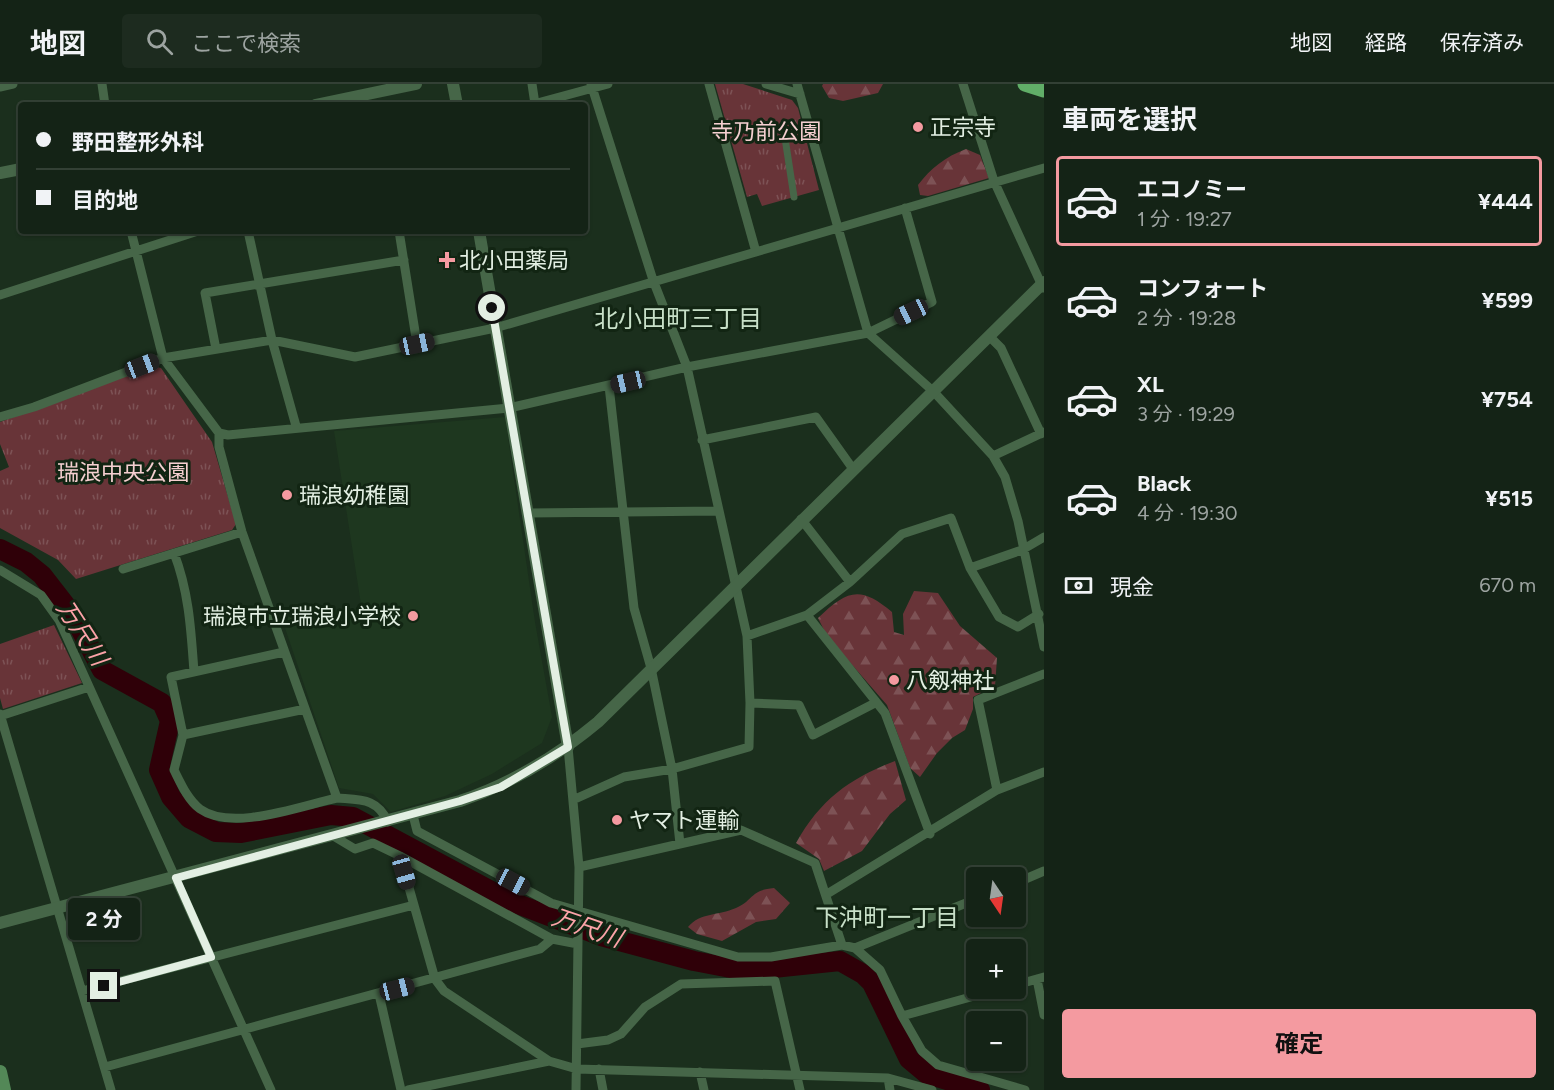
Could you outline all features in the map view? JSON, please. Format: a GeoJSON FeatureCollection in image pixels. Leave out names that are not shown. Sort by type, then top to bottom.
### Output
{"type":"FeatureCollection","features":[{"type":"Feature","properties":{"kind":"highway"},"geometry":{"type":"LineString","coordinates":[[1025,84],[1044,90]]}},
{"type":"Feature","properties":{"kind":"main road"},"geometry":{"type":"LineString","coordinates":[[0,1072],[4,1090]]}},
{"type":"Feature","properties":{"kind":"street"},"geometry":{"type":"LineString","coordinates":[[0,87],[13,84]]}},
{"type":"Feature","properties":{"kind":"street"},"geometry":{"type":"LineString","coordinates":[[102,84],[105,102]]}},
{"type":"Feature","properties":{"kind":"street"},"geometry":{"type":"LineString","coordinates":[[325,102],[370,89],[416,84]]}},
{"type":"Feature","properties":{"kind":"street"},"geometry":{"type":"LineString","coordinates":[[453,84],[456,102]]}},
{"type":"Feature","properties":{"kind":"street"},"geometry":{"type":"LineString","coordinates":[[532,84],[533,102]]}},
{"type":"Feature","properties":{"kind":"street"},"geometry":{"type":"LineString","coordinates":[[539,102],[591,86],[608,84]]}},
{"type":"Feature","properties":{"kind":"street"},"geometry":{"type":"LineString","coordinates":[[709,84],[756,252]]}},
{"type":"Feature","properties":{"kind":"street"},"geometry":{"type":"LineString","coordinates":[[766,84],[798,89],[836,229],[868,333],[934,392],[993,456],[1007,484],[1018,521],[1022,550],[1039,614],[1044,647]]}},
{"type":"Feature","properties":{"kind":"street"},"geometry":{"type":"LineString","coordinates":[[0,923],[335,837],[501,787],[568,747],[598,722],[801,519],[1043,285],[994,181],[963,84]]}},
{"type":"Feature","properties":{"kind":"street"},"geometry":{"type":"LineString","coordinates":[[575,799],[624,777],[672,769],[749,747],[750,703],[747,636],[687,367],[653,279],[591,86]]}},
{"type":"Feature","properties":{"kind":"street"},"geometry":{"type":"LineString","coordinates":[[785,138],[794,197]]}},
{"type":"Feature","properties":{"kind":"street"},"geometry":{"type":"LineString","coordinates":[[0,417],[163,358],[272,340],[355,357],[495,327],[653,279],[756,252],[1044,168]]}},
{"type":"Feature","properties":{"kind":"street"},"geometry":{"type":"LineString","coordinates":[[0,173],[18,170]]}},
{"type":"Feature","properties":{"kind":"street"},"geometry":{"type":"LineString","coordinates":[[219,433],[228,435],[296,426],[509,408],[687,367],[868,333],[932,302],[905,208]]}},
{"type":"Feature","properties":{"kind":"street"},"geometry":{"type":"LineString","coordinates":[[132,234],[163,358],[219,433],[219,447],[242,532],[337,798]]}},
{"type":"Feature","properties":{"kind":"street"},"geometry":{"type":"LineString","coordinates":[[0,295],[189,234]]}},
{"type":"Feature","properties":{"kind":"street"},"geometry":{"type":"LineString","coordinates":[[249,234],[272,340],[296,426]]}},
{"type":"Feature","properties":{"kind":"street"},"geometry":{"type":"LineString","coordinates":[[400,234],[417,344]]}},
{"type":"Feature","properties":{"kind":"street"},"geometry":{"type":"LineString","coordinates":[[480,234],[529,513],[575,799],[579,867],[576,1090]]}},
{"type":"Feature","properties":{"kind":"street"},"geometry":{"type":"LineString","coordinates":[[216,349],[205,293],[404,260]]}},
{"type":"Feature","properties":{"kind":"street"},"geometry":{"type":"LineString","coordinates":[[989,336],[1001,348],[1042,433],[993,456]]}},
{"type":"Feature","properties":{"kind":"street"},"geometry":{"type":"LineString","coordinates":[[609,386],[634,608],[651,668],[672,769],[680,844]]}},
{"type":"Feature","properties":{"kind":"street"},"geometry":{"type":"LineString","coordinates":[[702,440],[816,417],[853,470]]}},
{"type":"Feature","properties":{"kind":"street"},"geometry":{"type":"LineString","coordinates":[[529,513],[718,511]]}},
{"type":"Feature","properties":{"kind":"street"},"geometry":{"type":"LineString","coordinates":[[747,636],[807,615],[850,582],[902,534],[951,518],[970,568],[999,617],[1018,627],[1039,614]]}},
{"type":"Feature","properties":{"kind":"street"},"geometry":{"type":"LineString","coordinates":[[801,519],[850,582]]}},
{"type":"Feature","properties":{"kind":"street"},"geometry":{"type":"LineString","coordinates":[[123,569],[242,532]]}},
{"type":"Feature","properties":{"kind":"street"},"geometry":{"type":"LineString","coordinates":[[970,568],[1022,550],[1044,537]]}},
{"type":"Feature","properties":{"kind":"street"},"geometry":{"type":"LineString","coordinates":[[174,553],[186,590],[194,672]]}},
{"type":"Feature","properties":{"kind":"street"},"geometry":{"type":"LineString","coordinates":[[0,570],[41,595],[59,620],[271,1090]]}},
{"type":"Feature","properties":{"kind":"street"},"geometry":{"type":"LineString","coordinates":[[807,615],[885,713],[930,834]]}},
{"type":"Feature","properties":{"kind":"street"},"geometry":{"type":"LineString","coordinates":[[284,651],[171,677],[183,735],[174,770],[193,801],[219,819],[241,819],[337,798],[365,801],[382,808],[388,822]]}},
{"type":"Feature","properties":{"kind":"street"},"geometry":{"type":"LineString","coordinates":[[997,790],[978,700],[1044,674]]}},
{"type":"Feature","properties":{"kind":"street"},"geometry":{"type":"LineString","coordinates":[[89,687],[0,715],[111,1090]]}},
{"type":"Feature","properties":{"kind":"street"},"geometry":{"type":"LineString","coordinates":[[750,703],[799,705],[813,735],[876,703]]}},
{"type":"Feature","properties":{"kind":"street"},"geometry":{"type":"LineString","coordinates":[[183,735],[305,709]]}},
{"type":"Feature","properties":{"kind":"street"},"geometry":{"type":"LineString","coordinates":[[827,894],[930,834],[997,790],[1044,772]]}},
{"type":"Feature","properties":{"kind":"street"},"geometry":{"type":"LineString","coordinates":[[413,815],[417,831],[551,903],[579,912],[738,957],[771,957],[842,945],[855,948],[880,970],[922,1051],[938,1065],[1025,1090]]}},
{"type":"Feature","properties":{"kind":"street"},"geometry":{"type":"LineString","coordinates":[[579,867],[741,830],[815,863],[842,945]]}},
{"type":"Feature","properties":{"kind":"street"},"geometry":{"type":"LineString","coordinates":[[335,837],[355,849],[373,843],[552,939],[578,945]]}},
{"type":"Feature","properties":{"kind":"street"},"geometry":{"type":"LineString","coordinates":[[400,856],[435,979],[444,991],[549,1060],[577,1069],[888,1078],[932,1090]]}},
{"type":"Feature","properties":{"kind":"street"},"geometry":{"type":"LineString","coordinates":[[1026,879],[1044,872]]}},
{"type":"Feature","properties":{"kind":"street"},"geometry":{"type":"LineString","coordinates":[[855,948],[966,903]]}},
{"type":"Feature","properties":{"kind":"street"},"geometry":{"type":"LineString","coordinates":[[82,991],[414,904]]}},
{"type":"Feature","properties":{"kind":"street"},"geometry":{"type":"LineString","coordinates":[[105,1067],[540,949],[552,939]]}},
{"type":"Feature","properties":{"kind":"street"},"geometry":{"type":"LineString","coordinates":[[1040,978],[1044,1015]]}},
{"type":"Feature","properties":{"kind":"street"},"geometry":{"type":"LineString","coordinates":[[577,1044],[608,1040],[621,1034],[645,1007],[681,984],[775,981],[800,1090]]}},
{"type":"Feature","properties":{"kind":"street"},"geometry":{"type":"LineString","coordinates":[[379,994],[401,1090]]}},
{"type":"Feature","properties":{"kind":"street"},"geometry":{"type":"LineString","coordinates":[[902,1016],[966,998]]}},
{"type":"Feature","properties":{"kind":"street"},"geometry":{"type":"LineString","coordinates":[[408,1090],[549,1060]]}},
{"type":"Feature","properties":{"kind":"street"},"geometry":{"type":"LineString","coordinates":[[599,1069],[603,1090]]}},
{"type":"Feature","properties":{"kind":"street"},"geometry":{"type":"LineString","coordinates":[[700,1071],[704,1090]]}},
{"type":"Feature","properties":{"kind":"street"},"geometry":{"type":"LineString","coordinates":[[888,1078],[890,1090]]}},
{"type":"Feature","properties":{"kind":"shaded area","name":"瑞浪市立瑞浪小学校"},"geometry":{"type":"Polygon","coordinates":[[[505,417],[535,622],[552,717],[542,743],[492,774],[445,796],[391,812],[373,794],[339,788],[282,619],[304,612],[362,611],[334,431],[505,417]]]}},
{"type":"Feature","properties":{"kind":"green space","name":"寺乃前公園"},"geometry":{"type":"Polygon","coordinates":[[[715,84],[743,84],[792,100],[798,108],[819,190],[762,206],[757,194],[747,197],[715,84]]]}},
{"type":"Feature","properties":{"kind":"green space"},"geometry":{"type":"Polygon","coordinates":[[[823,84],[883,84],[878,93],[843,101],[829,98],[823,84]]]}},
{"type":"Feature","properties":{"kind":"green space"},"geometry":{"type":"Polygon","coordinates":[[[966,149],[980,155],[989,178],[928,196],[920,195],[918,185],[928,173],[945,159],[966,149]]]}},
{"type":"Feature","properties":{"kind":"green space","name":"瑞浪中央公園"},"geometry":{"type":"Polygon","coordinates":[[[152,366],[161,368],[212,442],[236,524],[232,530],[76,579],[58,560],[0,528],[0,471],[9,467],[0,444],[0,422],[152,366]]]}},
{"type":"Feature","properties":{"kind":"green space"},"geometry":{"type":"Polygon","coordinates":[[[914,591],[938,593],[960,626],[997,658],[995,686],[973,697],[973,709],[965,730],[952,738],[937,753],[920,777],[910,768],[887,705],[827,636],[818,618],[837,601],[854,594],[862,595],[881,603],[892,612],[894,632],[904,635],[903,614],[914,591]]]}},
{"type":"Feature","properties":{"kind":"green space"},"geometry":{"type":"Polygon","coordinates":[[[54,625],[82,683],[3,709],[0,698],[0,644],[54,625]]]}},
{"type":"Feature","properties":{"kind":"green space"},"geometry":{"type":"Polygon","coordinates":[[[895,761],[906,800],[890,814],[862,851],[824,871],[819,859],[796,843],[816,814],[838,792],[864,775],[895,761]]]}},
{"type":"Feature","properties":{"kind":"green space"},"geometry":{"type":"Polygon","coordinates":[[[774,888],[790,903],[776,919],[756,922],[722,941],[697,934],[688,927],[698,919],[736,908],[756,893],[774,888]]]}},
{"type":"Feature","properties":{"kind":"waterway","name":"万尺川"},"geometry":{"type":"LineString","coordinates":[[0,549],[26,562],[42,575],[73,615],[102,670],[162,703],[170,721],[159,770],[171,797],[189,818],[216,832],[241,833],[331,815],[353,817],[510,901],[601,936],[694,961],[746,971],[840,961],[863,974],[872,983],[909,1059],[927,1074],[980,1090]]}},
{"type":"Feature","properties":{"kind":"place","name":"正宗寺"},"geometry":{"type":"Point","coordinates":[918,127]}},
{"type":"Feature","properties":{"kind":"place","name":"北小田薬局"},"geometry":{"type":"Point","coordinates":[447,260]}},
{"type":"Feature","properties":{"kind":"place","name":"瑞浪幼稚園"},"geometry":{"type":"Point","coordinates":[287,495]}},
{"type":"Feature","properties":{"kind":"place","name":"瑞浪市立瑞浪小学校"},"geometry":{"type":"Point","coordinates":[413,616]}},
{"type":"Feature","properties":{"kind":"place","name":"八剱神社"},"geometry":{"type":"Point","coordinates":[894,680]}},
{"type":"Feature","properties":{"kind":"place","name":"ヤマト運輸"},"geometry":{"type":"Point","coordinates":[617,820]}},
{"type":"Feature","properties":{"kind":"district","name":"北小田町三丁目"},"geometry":{"type":"Point","coordinates":[678,319]}},
{"type":"Feature","properties":{"kind":"district","name":"下沖町一丁目"},"geometry":{"type":"Point","coordinates":[887,918]}},
{"type":"Feature","properties":{"kind":"route"},"geometry":{"type":"LineString","coordinates":[[104,986],[211,957],[176,878],[335,837],[460,801],[501,787],[568,747],[492,308]]}}]}
